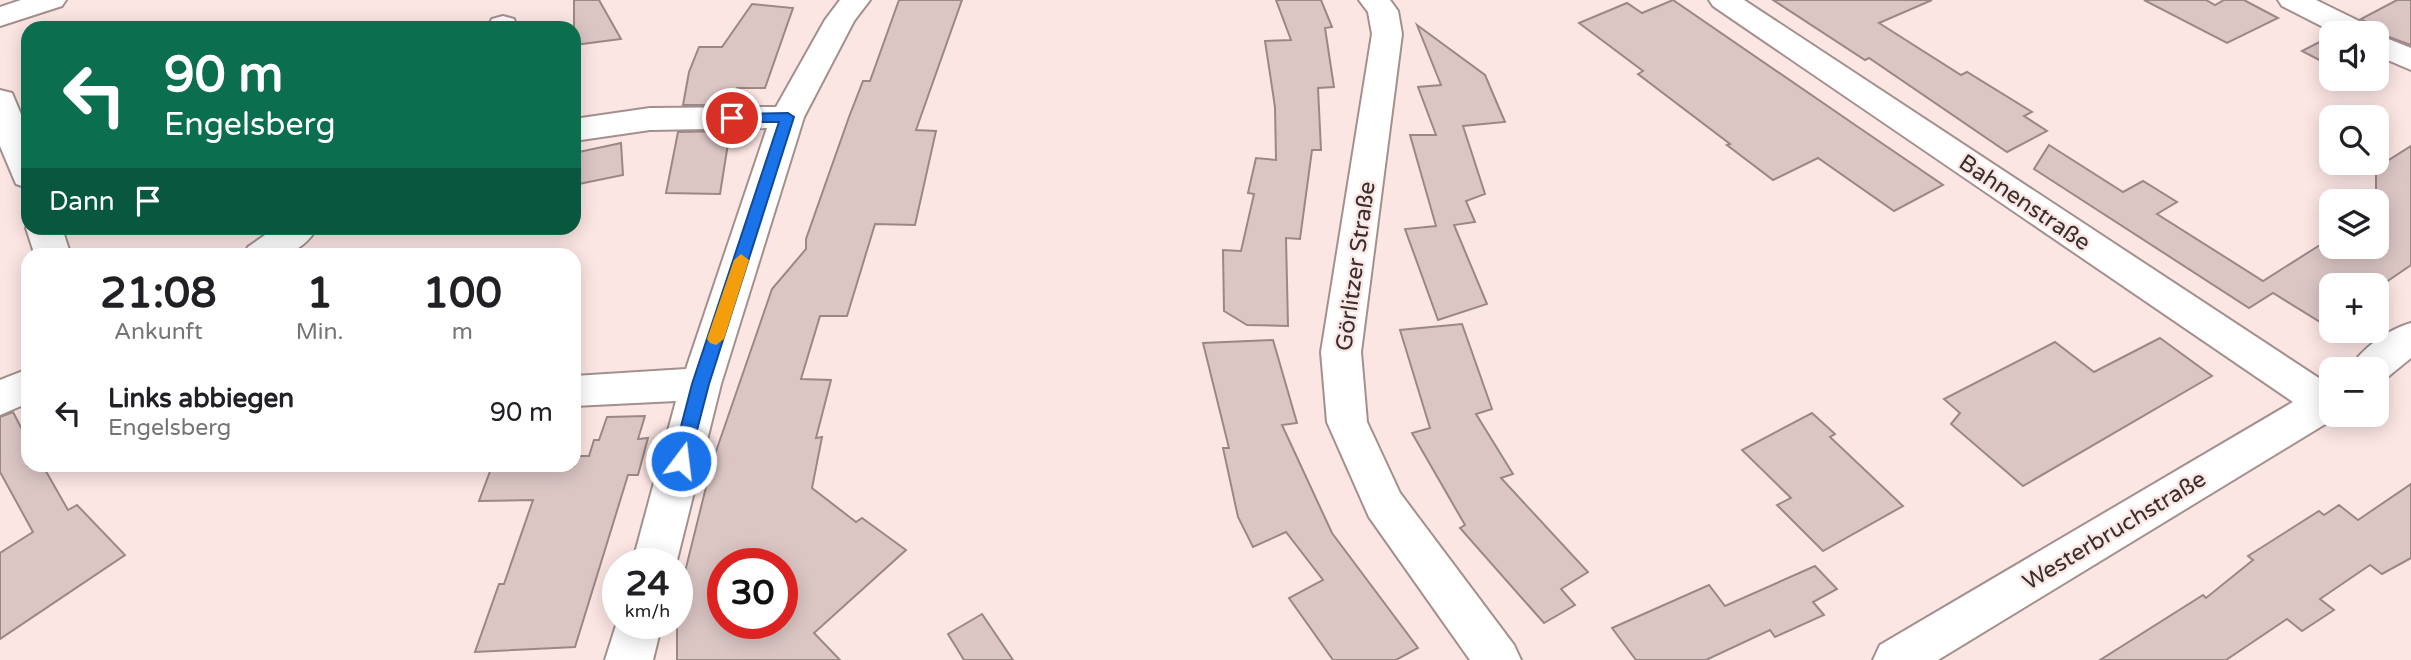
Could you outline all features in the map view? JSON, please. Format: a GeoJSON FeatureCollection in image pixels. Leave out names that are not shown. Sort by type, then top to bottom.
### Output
{"type":"FeatureCollection","features":[{"type":"Feature","properties":{"kind":"street"},"geometry":{"type":"LineString","coordinates":[[0,17],[51,0]]}},
{"type":"Feature","properties":{"kind":"street"},"geometry":{"type":"LineString","coordinates":[[658,548],[701,384],[788,117],[840,20],[855,0]]}},
{"type":"Feature","properties":{"kind":"street","name":"Görlitzer Straße"},"geometry":{"type":"LineString","coordinates":[[1374,0],[1383,11],[1387,34],[1341,352],[1347,422],[1384,504],[1497,660]]}},
{"type":"Feature","properties":{"kind":"street","name":"Bahnenstraße"},"geometry":{"type":"LineString","coordinates":[[1724,0],[2319,396]]}},
{"type":"Feature","properties":{"kind":"street"},"geometry":{"type":"LineString","coordinates":[[2293,0],[2334,21]]}},
{"type":"Feature","properties":{"kind":"street"},"geometry":{"type":"LineString","coordinates":[[2389,49],[2411,60]]}},
{"type":"Feature","properties":{"kind":"street"},"geometry":{"type":"LineString","coordinates":[[0,100],[21,157]]}},
{"type":"Feature","properties":{"kind":"street"},"geometry":{"type":"LineString","coordinates":[[581,129],[650,119],[788,117]]}},
{"type":"Feature","properties":{"kind":"street"},"geometry":{"type":"LineString","coordinates":[[272,248],[290,235]]}},
{"type":"Feature","properties":{"kind":"street"},"geometry":{"type":"LineString","coordinates":[[2385,357],[2411,337]]}},
{"type":"Feature","properties":{"kind":"street"},"geometry":{"type":"LineString","coordinates":[[581,391],[701,384]]}},
{"type":"Feature","properties":{"kind":"street"},"geometry":{"type":"LineString","coordinates":[[0,399],[21,388]]}},
{"type":"Feature","properties":{"kind":"street","name":"Westerbruchstraße"},"geometry":{"type":"LineString","coordinates":[[1897,660],[2319,407]]}},
{"type":"Feature","properties":{"kind":"street"},"geometry":{"type":"LineString","coordinates":[[629,660],[635,639]]}},
{"type":"Feature","properties":{"kind":"building"},"geometry":{"type":"Polygon","coordinates":[[[574,0],[599,0],[621,39],[581,44],[581,21],[574,21],[574,0]]]}},
{"type":"Feature","properties":{"kind":"building"},"geometry":{"type":"Polygon","coordinates":[[[899,0],[962,0],[916,130],[936,131],[915,225],[875,224],[847,316],[820,316],[801,379],[831,380],[816,438],[822,437],[812,488],[856,522],[862,518],[906,550],[814,633],[840,660],[677,660],[677,639],[693,639],[691,548],[712,463],[772,289],[806,249],[806,239],[863,81],[870,81],[899,0]]]}},
{"type":"Feature","properties":{"kind":"building"},"geometry":{"type":"Polygon","coordinates":[[[1276,0],[1321,0],[1332,27],[1325,28],[1334,87],[1318,88],[1321,150],[1312,150],[1300,239],[1286,238],[1288,326],[1247,325],[1224,311],[1223,250],[1241,251],[1254,194],[1248,193],[1256,158],[1276,160],[1275,107],[1265,41],[1291,40],[1276,0]]]}},
{"type":"Feature","properties":{"kind":"building"},"geometry":{"type":"Polygon","coordinates":[[[1673,0],[1943,185],[1894,211],[1818,158],[1773,180],[1638,74],[1643,71],[1579,23],[1627,3],[1642,13],[1673,0]]]}},
{"type":"Feature","properties":{"kind":"building"},"geometry":{"type":"Polygon","coordinates":[[[1773,0],[1932,0],[1879,23],[1961,75],[1967,72],[2032,112],[2024,116],[2047,131],[2007,152],[1869,58],[1865,60],[1773,0]]]}},
{"type":"Feature","properties":{"kind":"building"},"geometry":{"type":"Polygon","coordinates":[[[2144,0],[2206,0],[2215,5],[2224,0],[2244,0],[2278,18],[2227,43],[2144,0]]]}},
{"type":"Feature","properties":{"kind":"building"},"geometry":{"type":"Polygon","coordinates":[[[2397,0],[2411,0],[2411,45],[2389,37],[2389,21],[2361,19],[2397,0]]]}},
{"type":"Feature","properties":{"kind":"building"},"geometry":{"type":"Polygon","coordinates":[[[752,4],[793,8],[765,88],[737,88],[734,105],[683,105],[689,72],[699,47],[722,47],[752,4]]]}},
{"type":"Feature","properties":{"kind":"building"},"geometry":{"type":"Polygon","coordinates":[[[1417,25],[1485,75],[1505,122],[1463,126],[1485,194],[1466,201],[1475,222],[1454,225],[1487,304],[1438,320],[1405,229],[1436,226],[1410,135],[1436,135],[1418,87],[1441,85],[1417,25]]]}},
{"type":"Feature","properties":{"kind":"building"},"geometry":{"type":"Polygon","coordinates":[[[2319,42],[2319,60],[2302,51],[2319,42]]]}},
{"type":"Feature","properties":{"kind":"building"},"geometry":{"type":"Polygon","coordinates":[[[730,131],[720,194],[666,193],[678,132],[730,131]]]}},
{"type":"Feature","properties":{"kind":"building"},"geometry":{"type":"Polygon","coordinates":[[[621,143],[623,175],[581,184],[581,152],[621,143]]]}},
{"type":"Feature","properties":{"kind":"building"},"geometry":{"type":"Polygon","coordinates":[[[2049,145],[2123,192],[2143,181],[2177,202],[2157,214],[2263,281],[2319,246],[2319,259],[2389,259],[2389,189],[2376,189],[2376,175],[2389,175],[2389,160],[2411,146],[2411,265],[2389,280],[2389,273],[2319,273],[2319,321],[2273,293],[2249,308],[2034,169],[2049,145]]]}},
{"type":"Feature","properties":{"kind":"building"},"geometry":{"type":"Polygon","coordinates":[[[1462,324],[1492,409],[1476,414],[1513,474],[1501,478],[1588,572],[1561,589],[1575,605],[1544,623],[1460,528],[1465,525],[1412,433],[1430,428],[1400,330],[1462,324]]]}},
{"type":"Feature","properties":{"kind":"building"},"geometry":{"type":"Polygon","coordinates":[[[2160,338],[2212,376],[2023,486],[1951,424],[1960,413],[1944,399],[2055,342],[2094,372],[2160,338]]]}},
{"type":"Feature","properties":{"kind":"building"},"geometry":{"type":"Polygon","coordinates":[[[1273,340],[1297,423],[1282,425],[1332,533],[1418,648],[1396,660],[1333,660],[1289,598],[1323,580],[1286,532],[1253,547],[1238,517],[1223,448],[1229,448],[1203,343],[1273,340]]]}},
{"type":"Feature","properties":{"kind":"building"},"geometry":{"type":"Polygon","coordinates":[[[13,412],[21,427],[21,472],[46,472],[68,510],[77,505],[125,555],[0,639],[0,553],[33,532],[0,472],[0,417],[13,412]]]}},
{"type":"Feature","properties":{"kind":"building"},"geometry":{"type":"Polygon","coordinates":[[[1812,413],[1835,434],[1830,437],[1903,506],[1823,551],[1777,505],[1791,498],[1742,450],[1812,413]]]}},
{"type":"Feature","properties":{"kind":"building"},"geometry":{"type":"Polygon","coordinates":[[[645,416],[638,439],[648,438],[638,475],[628,475],[606,548],[602,548],[602,559],[575,647],[475,652],[499,584],[504,584],[533,500],[479,501],[490,472],[581,472],[581,456],[589,456],[594,440],[599,440],[607,417],[645,416]]]}},
{"type":"Feature","properties":{"kind":"building"},"geometry":{"type":"Polygon","coordinates":[[[2411,484],[2411,558],[2382,574],[2370,565],[2320,599],[2334,610],[2302,631],[2287,619],[2226,660],[2100,660],[2203,595],[2206,598],[2253,560],[2248,556],[2319,511],[2324,515],[2339,505],[2358,520],[2411,484]]]}},
{"type":"Feature","properties":{"kind":"building"},"geometry":{"type":"Polygon","coordinates":[[[1815,566],[1837,589],[1813,602],[1824,615],[1775,637],[1770,630],[1706,660],[1636,660],[1612,628],[1709,585],[1725,606],[1815,566]]]}},
{"type":"Feature","properties":{"kind":"building"},"geometry":{"type":"Polygon","coordinates":[[[982,614],[1013,660],[964,660],[948,634],[982,614]]]}},
{"type":"Feature","properties":{"kind":"slow traffic"},"geometry":{"type":"LineString","coordinates":[[716,339],[741,260]]}},
{"type":"Feature","properties":{"kind":"route"},"geometry":{"type":"LineString","coordinates":[[681,461],[701,384],[788,117],[732,118]]}}]}
